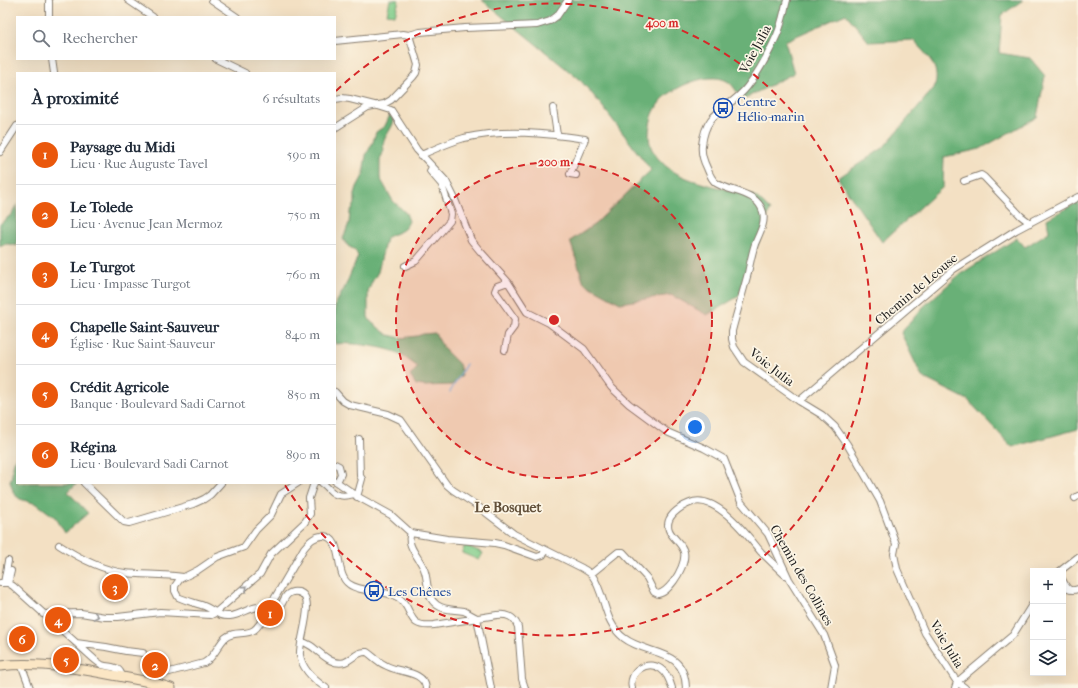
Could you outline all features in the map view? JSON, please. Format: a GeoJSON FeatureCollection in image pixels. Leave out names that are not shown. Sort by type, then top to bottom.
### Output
{"type":"FeatureCollection","features":[{"type":"Feature","properties":{"kind":"main road"},"geometry":{"type":"LineString","coordinates":[[0,666],[21,664],[50,666],[125,677],[171,688]]}},
{"type":"Feature","properties":{"kind":"street"},"geometry":{"type":"LineString","coordinates":[[128,0],[152,16]]}},
{"type":"Feature","properties":{"kind":"street"},"geometry":{"type":"LineString","coordinates":[[212,0],[236,16]]}},
{"type":"Feature","properties":{"kind":"street"},"geometry":{"type":"LineString","coordinates":[[336,41],[403,34],[410,35],[420,32],[465,28],[544,24],[557,16],[568,0]]}},
{"type":"Feature","properties":{"kind":"street","name":"Voie Julia"},"geometry":{"type":"LineString","coordinates":[[787,0],[777,34],[760,66],[746,88],[711,118],[704,132],[701,150],[705,166],[712,179],[717,183],[750,196],[761,207],[764,216],[764,221],[754,247],[732,331],[734,347],[744,362],[822,416],[835,427],[847,444],[880,500],[896,544],[894,554],[900,576],[925,633],[956,685],[965,688]]}},
{"type":"Feature","properties":{"kind":"street"},"geometry":{"type":"LineString","coordinates":[[49,1],[49,16]]}},
{"type":"Feature","properties":{"kind":"street"},"geometry":{"type":"LineString","coordinates":[[336,127],[368,107],[378,106],[391,100],[416,73],[418,65],[410,35]]}},
{"type":"Feature","properties":{"kind":"street"},"geometry":{"type":"LineString","coordinates":[[52,60],[54,72]]}},
{"type":"Feature","properties":{"kind":"street"},"geometry":{"type":"LineString","coordinates":[[218,60],[244,72]]}},
{"type":"Feature","properties":{"kind":"street","name":"Chemin des Collines"},"geometry":{"type":"LineString","coordinates":[[336,99],[350,99],[391,110],[421,155],[449,186],[474,245],[508,282],[527,312],[550,323],[584,349],[611,387],[621,398],[667,432],[704,448],[724,459],[741,502],[768,534],[789,579],[818,625],[830,648],[835,665],[831,688]]}},
{"type":"Feature","properties":{"kind":"street"},"geometry":{"type":"LineString","coordinates":[[552,108],[557,135]]}},
{"type":"Feature","properties":{"kind":"street"},"geometry":{"type":"LineString","coordinates":[[0,152],[16,128]]}},
{"type":"Feature","properties":{"kind":"street"},"geometry":{"type":"LineString","coordinates":[[421,155],[464,138],[492,134],[557,135],[585,139],[570,174],[576,176]]}},
{"type":"Feature","properties":{"kind":"street"},"geometry":{"type":"LineString","coordinates":[[405,266],[416,261],[450,221],[451,214],[442,186],[430,171],[432,167]]}},
{"type":"Feature","properties":{"kind":"street"},"geometry":{"type":"LineString","coordinates":[[964,181],[980,175],[984,177],[1021,216],[1030,223]]}},
{"type":"Feature","properties":{"kind":"street","name":"Chemin de Leouse"},"geometry":{"type":"LineString","coordinates":[[799,401],[954,269],[1016,230],[1078,197]]}},
{"type":"Feature","properties":{"kind":"street"},"geometry":{"type":"LineString","coordinates":[[505,350],[508,335],[514,327],[515,319],[494,291],[497,286],[508,282]]}},
{"type":"Feature","properties":{"kind":"street"},"geometry":{"type":"LineString","coordinates":[[336,393],[343,401],[350,405],[388,414],[401,420],[447,485],[453,490],[476,505],[514,534],[591,574],[612,626],[623,638],[635,645],[664,654],[674,659],[684,675],[686,688]]}},
{"type":"Feature","properties":{"kind":"street"},"geometry":{"type":"LineString","coordinates":[[356,495],[362,479],[360,476],[359,439]]}},
{"type":"Feature","properties":{"kind":"street"},"geometry":{"type":"LineString","coordinates":[[336,465],[341,470],[341,474],[336,482],[391,515],[411,533],[447,540],[494,543],[537,557],[543,555],[545,550]]}},
{"type":"Feature","properties":{"kind":"street"},"geometry":{"type":"LineString","coordinates":[[85,484],[124,522],[129,523],[193,504],[210,495],[220,484]]}},
{"type":"Feature","properties":{"kind":"street"},"geometry":{"type":"LineString","coordinates":[[296,484],[281,494],[271,515],[256,530],[244,547],[217,557],[198,570],[184,576],[177,581],[175,591],[178,597],[204,606],[223,616],[236,615],[259,606],[264,608],[268,617],[275,615],[288,594],[297,592],[304,595],[306,598],[307,608],[306,625],[301,641],[300,654],[303,664],[314,679],[326,688]]}},
{"type":"Feature","properties":{"kind":"street"},"geometry":{"type":"LineString","coordinates":[[43,614],[81,613],[105,617],[130,616],[160,612],[211,615],[260,574],[271,554],[304,522],[310,514],[309,498],[314,484]]}},
{"type":"Feature","properties":{"kind":"street"},"geometry":{"type":"LineString","coordinates":[[323,484],[332,492],[337,494],[348,496],[356,495]]}},
{"type":"Feature","properties":{"kind":"street"},"geometry":{"type":"LineString","coordinates":[[591,574],[618,552],[623,552],[647,578],[654,592],[663,594],[678,574],[684,554],[682,547],[669,530],[668,524],[670,518],[682,507],[695,501],[710,504],[736,522],[762,553],[789,579]]}},
{"type":"Feature","properties":{"kind":"street"},"geometry":{"type":"LineString","coordinates":[[411,533],[409,541],[426,573],[431,600],[442,608],[463,611],[478,618]]}},
{"type":"Feature","properties":{"kind":"street"},"geometry":{"type":"LineString","coordinates":[[154,685],[158,675],[198,666],[210,660],[226,637],[234,633],[249,632],[254,630],[266,613],[304,548],[309,542],[322,536],[328,537],[334,541],[344,580],[350,585],[392,595],[399,599],[404,603],[414,621],[418,624],[424,626],[505,614],[511,616],[518,627],[522,679],[525,688]]}},
{"type":"Feature","properties":{"kind":"street"},"geometry":{"type":"LineString","coordinates":[[60,545],[72,553],[102,568],[124,573],[184,576]]}},
{"type":"Feature","properties":{"kind":"street"},"geometry":{"type":"LineString","coordinates":[[1064,568],[1078,557]]}},
{"type":"Feature","properties":{"kind":"street"},"geometry":{"type":"LineString","coordinates":[[4,583],[8,561]]}},
{"type":"Feature","properties":{"kind":"street"},"geometry":{"type":"LineString","coordinates":[[4,583],[11,571]]}},
{"type":"Feature","properties":{"kind":"street"},"geometry":{"type":"LineString","coordinates":[[4,583],[43,614],[100,664],[118,668],[125,677]]}},
{"type":"Feature","properties":{"kind":"street"},"geometry":{"type":"LineString","coordinates":[[1066,586],[1068,590],[1072,591],[1078,589]]}},
{"type":"Feature","properties":{"kind":"street"},"geometry":{"type":"LineString","coordinates":[[956,685],[1013,635],[1032,604]]}},
{"type":"Feature","properties":{"kind":"street"},"geometry":{"type":"LineString","coordinates":[[59,610],[74,613]]}},
{"type":"Feature","properties":{"kind":"street"},"geometry":{"type":"LineString","coordinates":[[478,618],[491,688]]}},
{"type":"Feature","properties":{"kind":"street"},"geometry":{"type":"LineString","coordinates":[[301,641],[314,648],[329,660],[337,663],[345,662],[359,653],[367,652],[390,668],[418,676],[424,681],[426,688]]}},
{"type":"Feature","properties":{"kind":"street"},"geometry":{"type":"LineString","coordinates":[[75,643],[143,653]]}},
{"type":"Feature","properties":{"kind":"street"},"geometry":{"type":"LineString","coordinates":[[21,664],[30,688]]}},
{"type":"Feature","properties":{"kind":"street"},"geometry":{"type":"LineString","coordinates":[[632,688],[632,678],[636,671],[650,665],[657,666],[665,672],[672,688]]}},
{"type":"Feature","properties":{"kind":"green space"},"geometry":{"type":"Polygon","coordinates":[[[390,0],[399,0],[395,15],[387,14],[390,0]]]}},
{"type":"Feature","properties":{"kind":"green space"},"geometry":{"type":"Polygon","coordinates":[[[482,0],[1023,0],[1002,15],[999,53],[1030,58],[1045,76],[1037,117],[980,149],[944,157],[943,187],[882,242],[838,178],[883,148],[934,88],[936,73],[934,67],[931,61],[913,40],[869,42],[846,14],[785,41],[794,73],[742,100],[731,84],[719,78],[701,79],[682,86],[674,91],[657,106],[650,123],[649,135],[651,147],[657,157],[664,165],[682,176],[702,183],[752,195],[770,210],[739,296],[707,315],[671,295],[620,303],[584,283],[570,241],[595,224],[651,170],[581,81],[482,0]]]}},
{"type":"Feature","properties":{"kind":"green space"},"geometry":{"type":"Polygon","coordinates":[[[390,115],[394,120],[383,146],[384,150],[380,160],[380,178],[393,201],[406,213],[409,221],[405,228],[386,238],[378,272],[368,292],[368,317],[371,322],[388,335],[401,338],[435,333],[444,349],[459,364],[462,375],[452,385],[416,385],[410,376],[418,367],[394,351],[368,346],[336,344],[336,303],[345,287],[358,256],[355,250],[348,246],[343,239],[349,223],[350,212],[355,204],[357,187],[364,174],[366,155],[373,142],[376,132],[385,126],[390,115]]]}},
{"type":"Feature","properties":{"kind":"green space"},"geometry":{"type":"Polygon","coordinates":[[[1078,202],[1078,429],[1012,447],[968,400],[922,377],[901,333],[923,307],[959,275],[1017,238],[1025,247],[1049,232],[1047,219],[1078,202]]]}},
{"type":"Feature","properties":{"kind":"green space"},"geometry":{"type":"Polygon","coordinates":[[[16,206],[16,246],[4,244],[0,246],[0,224],[12,214],[16,206]]]}},
{"type":"Feature","properties":{"kind":"green space"},"geometry":{"type":"Polygon","coordinates":[[[16,458],[16,484],[76,484],[68,492],[88,513],[65,533],[56,518],[37,504],[20,499],[14,494],[10,481],[16,458]]]}},
{"type":"Feature","properties":{"kind":"green space"},"geometry":{"type":"Polygon","coordinates":[[[465,545],[483,553],[479,560],[462,553],[465,545]]]}},
{"type":"Feature","properties":{"kind":"waterway"},"geometry":{"type":"LineString","coordinates":[[450,392],[466,364]]}},
{"type":"Feature","properties":{"kind":"place","name":"Centre Hélio-marin"},"geometry":{"type":"Point","coordinates":[723,108]}},
{"type":"Feature","properties":{"kind":"place","name":"Le Turgot"},"geometry":{"type":"Point","coordinates":[115,587]}},
{"type":"Feature","properties":{"kind":"place","name":"Les Chênes"},"geometry":{"type":"Point","coordinates":[374,591]}},
{"type":"Feature","properties":{"kind":"place","name":"Paysage du Midi"},"geometry":{"type":"Point","coordinates":[270,613]}},
{"type":"Feature","properties":{"kind":"place","name":"Chapelle Saint-Sauveur"},"geometry":{"type":"Point","coordinates":[58,620]}},
{"type":"Feature","properties":{"kind":"place","name":"Régina"},"geometry":{"type":"Point","coordinates":[22,639]}},
{"type":"Feature","properties":{"kind":"place","name":"Crédit Agricole"},"geometry":{"type":"Point","coordinates":[66,660]}},
{"type":"Feature","properties":{"kind":"place","name":"Le Tolede"},"geometry":{"type":"Point","coordinates":[155,665]}},
{"type":"Feature","properties":{"kind":"district","name":"Le Bosquet"},"geometry":{"type":"Point","coordinates":[508,507]}}]}
